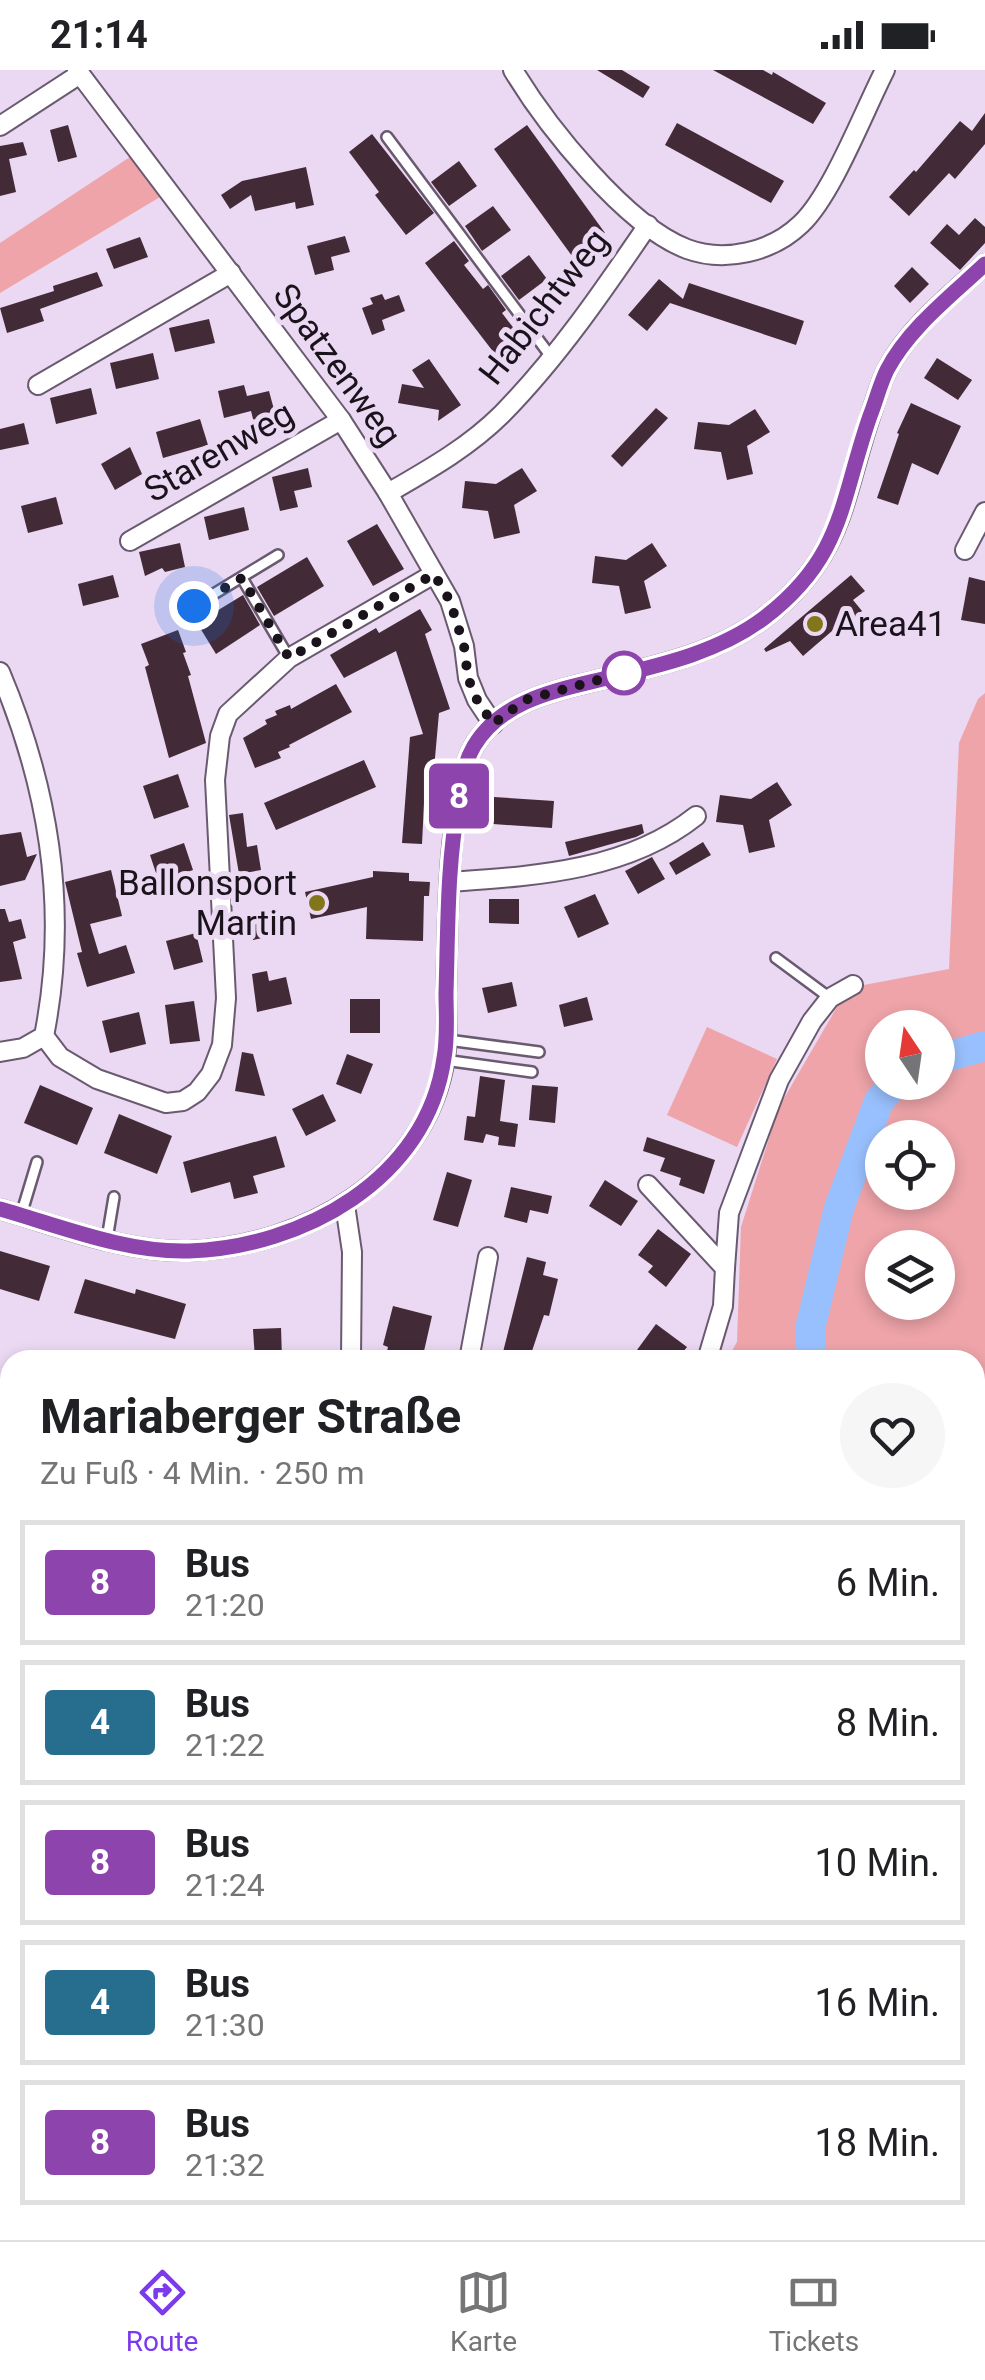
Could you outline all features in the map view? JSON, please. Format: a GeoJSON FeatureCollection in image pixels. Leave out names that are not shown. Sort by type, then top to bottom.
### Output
{"type":"FeatureCollection","features":[{"type":"Feature","properties":{"kind":"street"},"geometry":{"type":"LineString","coordinates":[[513,70],[528,96],[602,184],[648,226],[686,249],[712,254],[760,250],[784,239],[804,222],[826,188],[884,70]]}},
{"type":"Feature","properties":{"kind":"street"},"geometry":{"type":"LineString","coordinates":[[0,126],[78,72]]}},
{"type":"Feature","properties":{"kind":"street","name":"Spatzenweg"},"geometry":{"type":"LineString","coordinates":[[78,72],[340,420],[388,493],[450,601],[464,646],[468,678],[493,724]]}},
{"type":"Feature","properties":{"kind":"street","name":"Habichtweg"},"geometry":{"type":"LineString","coordinates":[[388,493],[448,458],[500,415],[552,358],[648,226]]}},
{"type":"Feature","properties":{"kind":"street"},"geometry":{"type":"LineString","coordinates":[[0,1209],[108,1239],[187,1251],[274,1237],[345,1205],[386,1172],[434,1096],[444,1060],[455,820],[465,764],[476,742],[525,700],[690,656],[736,636],[798,588],[823,556],[838,528],[886,372],[908,338],[985,264]]}},
{"type":"Feature","properties":{"kind":"street"},"geometry":{"type":"LineString","coordinates":[[38,385],[230,273]]}},
{"type":"Feature","properties":{"kind":"street","name":"Starenweg"},"geometry":{"type":"LineString","coordinates":[[130,541],[340,420]]}},
{"type":"Feature","properties":{"kind":"street"},"geometry":{"type":"LineString","coordinates":[[965,550],[982,526]]}},
{"type":"Feature","properties":{"kind":"street"},"geometry":{"type":"LineString","coordinates":[[44,1036],[60,1057],[97,1079],[166,1103],[183,1101],[198,1092],[211,1074],[222,1045],[226,998],[215,780],[220,736],[228,714],[289,658],[434,574]]}},
{"type":"Feature","properties":{"kind":"street"},"geometry":{"type":"LineString","coordinates":[[0,672],[24,729],[45,816],[53,882],[52,996],[44,1036],[24,1048],[0,1052]]}},
{"type":"Feature","properties":{"kind":"street"},"geometry":{"type":"LineString","coordinates":[[450,882],[578,868],[662,842],[696,816]]}},
{"type":"Feature","properties":{"kind":"street"},"geometry":{"type":"LineString","coordinates":[[711,1350],[723,1306],[729,1212],[751,1150],[779,1080],[812,1021],[830,998],[853,984]]}},
{"type":"Feature","properties":{"kind":"street"},"geometry":{"type":"LineString","coordinates":[[648,1185],[725,1268]]}},
{"type":"Feature","properties":{"kind":"street"},"geometry":{"type":"LineString","coordinates":[[345,1205],[352,1252],[351,1350]]}},
{"type":"Feature","properties":{"kind":"street"},"geometry":{"type":"LineString","coordinates":[[471,1350],[488,1257]]}},
{"type":"Feature","properties":{"kind":"lane"},"geometry":{"type":"LineString","coordinates":[[387,137],[552,358]]}},
{"type":"Feature","properties":{"kind":"lane"},"geometry":{"type":"LineString","coordinates":[[194,606],[278,555]]}},
{"type":"Feature","properties":{"kind":"lane"},"geometry":{"type":"LineString","coordinates":[[242,578],[289,658]]}},
{"type":"Feature","properties":{"kind":"lane"},"geometry":{"type":"LineString","coordinates":[[776,958],[830,998]]}},
{"type":"Feature","properties":{"kind":"lane"},"geometry":{"type":"LineString","coordinates":[[445,1040],[539,1052]]}},
{"type":"Feature","properties":{"kind":"lane"},"geometry":{"type":"LineString","coordinates":[[444,1060],[532,1072]]}},
{"type":"Feature","properties":{"kind":"lane"},"geometry":{"type":"LineString","coordinates":[[21,1215],[37,1162]]}},
{"type":"Feature","properties":{"kind":"lane"},"geometry":{"type":"LineString","coordinates":[[108,1239],[114,1197]]}},
{"type":"Feature","properties":{"kind":"shaded area"},"geometry":{"type":"Polygon","coordinates":[[[139,151],[170,191],[0,293],[0,243],[139,151]]]}},
{"type":"Feature","properties":{"kind":"shaded area"},"geometry":{"type":"Polygon","coordinates":[[[985,693],[985,1350],[733,1350],[737,1342],[741,1227],[779,1107],[848,988],[949,969],[959,743],[978,699],[985,693]]]}},
{"type":"Feature","properties":{"kind":"shaded area"},"geometry":{"type":"Polygon","coordinates":[[[707,1027],[777,1059],[737,1147],[667,1115],[707,1027]]]}},
{"type":"Feature","properties":{"kind":"building"},"geometry":{"type":"Polygon","coordinates":[[[597,70],[622,70],[650,87],[643,98],[597,70]]]}},
{"type":"Feature","properties":{"kind":"building"},"geometry":{"type":"Polygon","coordinates":[[[713,70],[763,70],[772,75],[773,72],[826,103],[813,124],[713,70]]]}},
{"type":"Feature","properties":{"kind":"building"},"geometry":{"type":"Polygon","coordinates":[[[985,113],[985,144],[955,179],[949,173],[909,216],[889,197],[960,121],[972,131],[985,113]]]}},
{"type":"Feature","properties":{"kind":"building"},"geometry":{"type":"Polygon","coordinates":[[[677,123],[784,181],[771,203],[665,145],[677,123]]]}},
{"type":"Feature","properties":{"kind":"building"},"geometry":{"type":"Polygon","coordinates":[[[68,125],[77,157],[58,162],[50,130],[68,125]]]}},
{"type":"Feature","properties":{"kind":"building"},"geometry":{"type":"Polygon","coordinates":[[[527,125],[605,233],[572,256],[494,149],[527,125]]]}},
{"type":"Feature","properties":{"kind":"building"},"geometry":{"type":"Polygon","coordinates":[[[372,134],[434,213],[406,235],[349,152],[372,134]]]}},
{"type":"Feature","properties":{"kind":"building"},"geometry":{"type":"Polygon","coordinates":[[[23,142],[27,155],[9,159],[16,192],[0,196],[0,146],[23,142]]]}},
{"type":"Feature","properties":{"kind":"building"},"geometry":{"type":"Polygon","coordinates":[[[459,161],[477,186],[449,206],[431,182],[459,161]]]}},
{"type":"Feature","properties":{"kind":"building"},"geometry":{"type":"Polygon","coordinates":[[[306,167],[314,205],[296,209],[295,202],[255,211],[251,195],[230,209],[221,195],[242,181],[306,167]]]}},
{"type":"Feature","properties":{"kind":"building"},"geometry":{"type":"Polygon","coordinates":[[[493,206],[511,230],[482,251],[465,226],[493,206]]]}},
{"type":"Feature","properties":{"kind":"building"},"geometry":{"type":"Polygon","coordinates":[[[975,218],[985,227],[985,243],[960,270],[930,243],[947,224],[959,235],[975,218]]]}},
{"type":"Feature","properties":{"kind":"building"},"geometry":{"type":"Polygon","coordinates":[[[345,236],[350,252],[331,257],[334,270],[315,275],[307,246],[345,236]]]}},
{"type":"Feature","properties":{"kind":"building"},"geometry":{"type":"Polygon","coordinates":[[[140,237],[148,257],[114,269],[106,249],[140,237]]]}},
{"type":"Feature","properties":{"kind":"building"},"geometry":{"type":"Polygon","coordinates":[[[454,241],[469,261],[464,265],[483,289],[488,285],[506,310],[502,313],[522,339],[498,358],[425,263],[454,241]]]}},
{"type":"Feature","properties":{"kind":"building"},"geometry":{"type":"Polygon","coordinates":[[[529,255],[547,279],[519,300],[501,276],[529,255]]]}},
{"type":"Feature","properties":{"kind":"building"},"geometry":{"type":"Polygon","coordinates":[[[912,267],[929,284],[910,303],[894,286],[912,267]]]}},
{"type":"Feature","properties":{"kind":"building"},"geometry":{"type":"Polygon","coordinates":[[[97,272],[103,286],[40,309],[44,321],[7,333],[0,308],[97,272]]]}},
{"type":"Feature","properties":{"kind":"building"},"geometry":{"type":"Polygon","coordinates":[[[659,279],[683,299],[689,283],[804,321],[796,345],[670,303],[647,331],[628,315],[659,279]]]}},
{"type":"Feature","properties":{"kind":"building"},"geometry":{"type":"Polygon","coordinates":[[[382,294],[385,300],[399,295],[405,311],[382,320],[385,330],[372,335],[362,308],[373,304],[370,298],[382,294]]]}},
{"type":"Feature","properties":{"kind":"building"},"geometry":{"type":"Polygon","coordinates":[[[209,319],[215,343],[175,352],[169,328],[209,319]]]}},
{"type":"Feature","properties":{"kind":"building"},"geometry":{"type":"Polygon","coordinates":[[[153,353],[159,379],[116,389],[110,363],[153,353]]]}},
{"type":"Feature","properties":{"kind":"building"},"geometry":{"type":"Polygon","coordinates":[[[937,358],[972,380],[958,400],[924,378],[937,358]]]}},
{"type":"Feature","properties":{"kind":"building"},"geometry":{"type":"Polygon","coordinates":[[[429,359],[461,405],[438,421],[439,410],[398,403],[402,384],[424,388],[412,370],[429,359]]]}},
{"type":"Feature","properties":{"kind":"building"},"geometry":{"type":"Polygon","coordinates":[[[244,385],[247,396],[269,391],[276,417],[254,423],[251,411],[224,418],[218,391],[244,385]]]}},
{"type":"Feature","properties":{"kind":"building"},"geometry":{"type":"Polygon","coordinates":[[[91,388],[97,414],[56,424],[50,398],[91,388]]]}},
{"type":"Feature","properties":{"kind":"building"},"geometry":{"type":"Polygon","coordinates":[[[911,403],[961,426],[938,475],[912,463],[898,505],[877,498],[897,433],[911,403]]]}},
{"type":"Feature","properties":{"kind":"building"},"geometry":{"type":"Polygon","coordinates":[[[656,408],[668,418],[622,467],[611,456],[656,408]]]}},
{"type":"Feature","properties":{"kind":"building"},"geometry":{"type":"Polygon","coordinates":[[[755,409],[770,432],[747,446],[753,474],[727,480],[721,452],[694,449],[698,422],[729,425],[755,409]]]}},
{"type":"Feature","properties":{"kind":"building"},"geometry":{"type":"Polygon","coordinates":[[[200,419],[208,445],[163,458],[156,432],[200,419]]]}},
{"type":"Feature","properties":{"kind":"building"},"geometry":{"type":"Polygon","coordinates":[[[24,423],[29,444],[0,450],[0,429],[24,423]]]}},
{"type":"Feature","properties":{"kind":"building"},"geometry":{"type":"Polygon","coordinates":[[[130,447],[142,474],[115,490],[101,464],[130,447]]]}},
{"type":"Feature","properties":{"kind":"building"},"geometry":{"type":"Polygon","coordinates":[[[308,468],[312,487],[294,491],[298,507],[280,511],[272,477],[308,468]]]}},
{"type":"Feature","properties":{"kind":"building"},"geometry":{"type":"Polygon","coordinates":[[[522,468],[537,491],[514,505],[520,533],[494,539],[488,511],[462,508],[465,481],[496,484],[522,468]]]}},
{"type":"Feature","properties":{"kind":"building"},"geometry":{"type":"Polygon","coordinates":[[[56,497],[63,524],[28,533],[21,506],[56,497]]]}},
{"type":"Feature","properties":{"kind":"building"},"geometry":{"type":"Polygon","coordinates":[[[244,507],[249,530],[209,540],[204,517],[244,507]]]}},
{"type":"Feature","properties":{"kind":"building"},"geometry":{"type":"Polygon","coordinates":[[[377,524],[404,569],[373,586],[347,541],[377,524]]]}},
{"type":"Feature","properties":{"kind":"building"},"geometry":{"type":"Polygon","coordinates":[[[180,543],[185,567],[165,572],[162,568],[145,576],[139,552],[180,543]]]}},
{"type":"Feature","properties":{"kind":"building"},"geometry":{"type":"Polygon","coordinates":[[[652,543],[667,566],[644,581],[651,608],[625,614],[619,586],[592,583],[595,556],[626,560],[652,543]]]}},
{"type":"Feature","properties":{"kind":"building"},"geometry":{"type":"Polygon","coordinates":[[[307,557],[324,586],[274,616],[257,587],[307,557]]]}},
{"type":"Feature","properties":{"kind":"building"},"geometry":{"type":"Polygon","coordinates":[[[113,575],[119,597],[83,606],[78,584],[113,575]]]}},
{"type":"Feature","properties":{"kind":"building"},"geometry":{"type":"Polygon","coordinates":[[[851,575],[865,591],[853,600],[862,611],[803,656],[790,641],[766,652],[764,649],[851,575]]]}},
{"type":"Feature","properties":{"kind":"building"},"geometry":{"type":"Polygon","coordinates":[[[969,577],[985,581],[985,624],[961,620],[969,577]]]}},
{"type":"Feature","properties":{"kind":"building"},"geometry":{"type":"Polygon","coordinates":[[[243,595],[260,625],[216,654],[197,623],[243,595]]]}},
{"type":"Feature","properties":{"kind":"building"},"geometry":{"type":"Polygon","coordinates":[[[420,609],[432,630],[425,634],[450,709],[439,713],[431,803],[424,803],[422,844],[402,843],[410,737],[423,734],[396,651],[344,678],[330,655],[376,628],[379,633],[420,609]]]}},
{"type":"Feature","properties":{"kind":"building"},"geometry":{"type":"Polygon","coordinates":[[[178,630],[206,743],[169,758],[141,644],[178,630]]]}},
{"type":"Feature","properties":{"kind":"building"},"geometry":{"type":"Polygon","coordinates":[[[336,684],[352,712],[278,752],[281,758],[255,768],[243,738],[267,724],[265,720],[277,715],[275,711],[290,705],[291,709],[336,684]]]}},
{"type":"Feature","properties":{"kind":"building"},"geometry":{"type":"Polygon","coordinates":[[[364,760],[376,787],[276,830],[264,803],[364,760]]]}},
{"type":"Feature","properties":{"kind":"building"},"geometry":{"type":"Polygon","coordinates":[[[178,774],[189,807],[154,819],[143,786],[178,774]]]}},
{"type":"Feature","properties":{"kind":"building"},"geometry":{"type":"Polygon","coordinates":[[[777,782],[792,805],[769,820],[775,847],[749,853],[743,825],[716,822],[720,795],[751,799],[777,782]]]}},
{"type":"Feature","properties":{"kind":"building"},"geometry":{"type":"Polygon","coordinates":[[[494,797],[554,801],[552,828],[493,824],[494,797]]]}},
{"type":"Feature","properties":{"kind":"building"},"geometry":{"type":"Polygon","coordinates":[[[243,813],[247,847],[257,845],[261,870],[239,874],[229,815],[243,813]]]}},
{"type":"Feature","properties":{"kind":"building"},"geometry":{"type":"Polygon","coordinates":[[[642,824],[644,833],[636,837],[569,856],[565,842],[642,824]]]}},
{"type":"Feature","properties":{"kind":"building"},"geometry":{"type":"Polygon","coordinates":[[[21,832],[27,857],[37,854],[25,880],[0,886],[0,835],[21,832]]]}},
{"type":"Feature","properties":{"kind":"building"},"geometry":{"type":"Polygon","coordinates":[[[703,842],[711,855],[676,875],[669,863],[703,842]]]}},
{"type":"Feature","properties":{"kind":"building"},"geometry":{"type":"Polygon","coordinates":[[[184,843],[193,870],[159,882],[150,855],[184,843]]]}},
{"type":"Feature","properties":{"kind":"building"},"geometry":{"type":"Polygon","coordinates":[[[652,857],[665,879],[638,894],[625,871],[652,857]]]}},
{"type":"Feature","properties":{"kind":"building"},"geometry":{"type":"Polygon","coordinates":[[[111,870],[122,916],[90,924],[99,954],[126,945],[135,973],[87,987],[65,882],[111,870]]]}},
{"type":"Feature","properties":{"kind":"building"},"geometry":{"type":"Polygon","coordinates":[[[373,871],[409,873],[409,881],[430,882],[429,896],[424,896],[423,941],[366,939],[367,907],[311,919],[305,892],[373,877],[373,871]]]}},
{"type":"Feature","properties":{"kind":"building"},"geometry":{"type":"Polygon","coordinates":[[[595,894],[609,924],[578,938],[564,907],[595,894]]]}},
{"type":"Feature","properties":{"kind":"building"},"geometry":{"type":"Polygon","coordinates":[[[489,899],[519,899],[519,924],[489,923],[489,899]]]}},
{"type":"Feature","properties":{"kind":"building"},"geometry":{"type":"Polygon","coordinates":[[[0,909],[5,909],[9,922],[21,919],[26,938],[13,942],[22,979],[0,982],[0,909]]]}},
{"type":"Feature","properties":{"kind":"building"},"geometry":{"type":"Polygon","coordinates":[[[277,911],[282,934],[253,940],[248,918],[277,911]]]}},
{"type":"Feature","properties":{"kind":"building"},"geometry":{"type":"Polygon","coordinates":[[[196,933],[203,962],[174,970],[166,941],[196,933]]]}},
{"type":"Feature","properties":{"kind":"building"},"geometry":{"type":"Polygon","coordinates":[[[267,971],[269,981],[286,977],[292,1004],[257,1012],[252,974],[267,971]]]}},
{"type":"Feature","properties":{"kind":"building"},"geometry":{"type":"Polygon","coordinates":[[[512,982],[517,1006],[488,1013],[482,988],[512,982]]]}},
{"type":"Feature","properties":{"kind":"building"},"geometry":{"type":"Polygon","coordinates":[[[587,997],[593,1020],[564,1027],[559,1005],[587,997]]]}},
{"type":"Feature","properties":{"kind":"building"},"geometry":{"type":"Polygon","coordinates":[[[350,999],[380,999],[380,1033],[350,1033],[350,999]]]}},
{"type":"Feature","properties":{"kind":"building"},"geometry":{"type":"Polygon","coordinates":[[[194,1001],[200,1041],[170,1044],[165,1005],[194,1001]]]}},
{"type":"Feature","properties":{"kind":"building"},"geometry":{"type":"Polygon","coordinates":[[[139,1012],[146,1044],[110,1053],[102,1021],[139,1012]]]}},
{"type":"Feature","properties":{"kind":"building"},"geometry":{"type":"Polygon","coordinates":[[[242,1052],[253,1054],[265,1096],[235,1091],[242,1052]]]}},
{"type":"Feature","properties":{"kind":"building"},"geometry":{"type":"Polygon","coordinates":[[[347,1054],[373,1064],[361,1094],[336,1084],[347,1054]]]}},
{"type":"Feature","properties":{"kind":"building"},"geometry":{"type":"Polygon","coordinates":[[[480,1076],[505,1080],[500,1121],[518,1124],[515,1147],[498,1145],[499,1137],[486,1134],[483,1143],[464,1140],[467,1116],[475,1117],[480,1076]]]}},
{"type":"Feature","properties":{"kind":"building"},"geometry":{"type":"Polygon","coordinates":[[[40,1085],[93,1108],[77,1145],[24,1123],[40,1085]]]}},
{"type":"Feature","properties":{"kind":"building"},"geometry":{"type":"Polygon","coordinates":[[[532,1085],[558,1087],[555,1123],[529,1120],[532,1085]]]}},
{"type":"Feature","properties":{"kind":"building"},"geometry":{"type":"Polygon","coordinates":[[[323,1094],[336,1121],[306,1136],[292,1109],[323,1094]]]}},
{"type":"Feature","properties":{"kind":"building"},"geometry":{"type":"Polygon","coordinates":[[[119,1114],[172,1136],[157,1174],[104,1153],[119,1114]]]}},
{"type":"Feature","properties":{"kind":"building"},"geometry":{"type":"Polygon","coordinates":[[[276,1136],[285,1167],[253,1176],[258,1193],[234,1199],[230,1182],[191,1193],[183,1162],[276,1136]]]}},
{"type":"Feature","properties":{"kind":"building"},"geometry":{"type":"Polygon","coordinates":[[[647,1137],[715,1160],[704,1194],[679,1185],[681,1178],[660,1171],[665,1158],[643,1151],[647,1137]]]}},
{"type":"Feature","properties":{"kind":"building"},"geometry":{"type":"Polygon","coordinates":[[[447,1172],[472,1180],[458,1227],[433,1220],[447,1172]]]}},
{"type":"Feature","properties":{"kind":"building"},"geometry":{"type":"Polygon","coordinates":[[[605,1180],[638,1201],[621,1226],[589,1206],[605,1180]]]}},
{"type":"Feature","properties":{"kind":"building"},"geometry":{"type":"Polygon","coordinates":[[[511,1187],[552,1196],[548,1214],[530,1210],[527,1223],[504,1217],[511,1187]]]}},
{"type":"Feature","properties":{"kind":"building"},"geometry":{"type":"Polygon","coordinates":[[[658,1229],[691,1254],[666,1287],[648,1272],[653,1266],[638,1255],[658,1229]]]}},
{"type":"Feature","properties":{"kind":"building"},"geometry":{"type":"Polygon","coordinates":[[[0,1251],[50,1266],[39,1301],[0,1289],[0,1251]]]}},
{"type":"Feature","properties":{"kind":"building"},"geometry":{"type":"Polygon","coordinates":[[[527,1257],[546,1262],[543,1275],[558,1279],[549,1316],[544,1315],[532,1350],[504,1350],[527,1257]]]}},
{"type":"Feature","properties":{"kind":"building"},"geometry":{"type":"Polygon","coordinates":[[[85,1279],[186,1304],[175,1339],[74,1313],[85,1279]]]}},
{"type":"Feature","properties":{"kind":"building"},"geometry":{"type":"Polygon","coordinates":[[[393,1306],[432,1316],[424,1350],[387,1350],[383,1345],[393,1306]]]}},
{"type":"Feature","properties":{"kind":"building"},"geometry":{"type":"Polygon","coordinates":[[[656,1324],[687,1347],[685,1350],[637,1350],[656,1324]]]}},
{"type":"Feature","properties":{"kind":"building"},"geometry":{"type":"Polygon","coordinates":[[[281,1328],[282,1350],[254,1350],[253,1329],[281,1328]]]}},
{"type":"Feature","properties":{"kind":"waterway"},"geometry":{"type":"LineString","coordinates":[[955,1054],[985,1046]]}},
{"type":"Feature","properties":{"kind":"waterway"},"geometry":{"type":"LineString","coordinates":[[811,1350],[810,1329],[839,1208],[880,1100]]}},
{"type":"Feature","properties":{"kind":"bus line","name":"8"},"geometry":{"type":"LineString","coordinates":[[0,1209],[124,1244],[187,1251],[274,1237],[312,1223],[345,1205],[386,1172],[418,1128],[434,1096],[444,1058],[450,868],[465,764],[476,742],[525,700],[690,656],[736,636],[798,588],[823,556],[838,528],[886,372],[908,338],[985,264]]}},
{"type":"Feature","properties":{"kind":"place","name":"Area41"},"geometry":{"type":"Point","coordinates":[815,624]}},
{"type":"Feature","properties":{"kind":"place","name":"Ballonsport Martin"},"geometry":{"type":"Point","coordinates":[317,903]}},
{"type":"Feature","properties":{"kind":"route"},"geometry":{"type":"LineString","coordinates":[[194,606],[242,578],[289,658],[434,574],[450,601],[464,646],[468,678],[493,724],[525,700],[624,673]]}}]}
